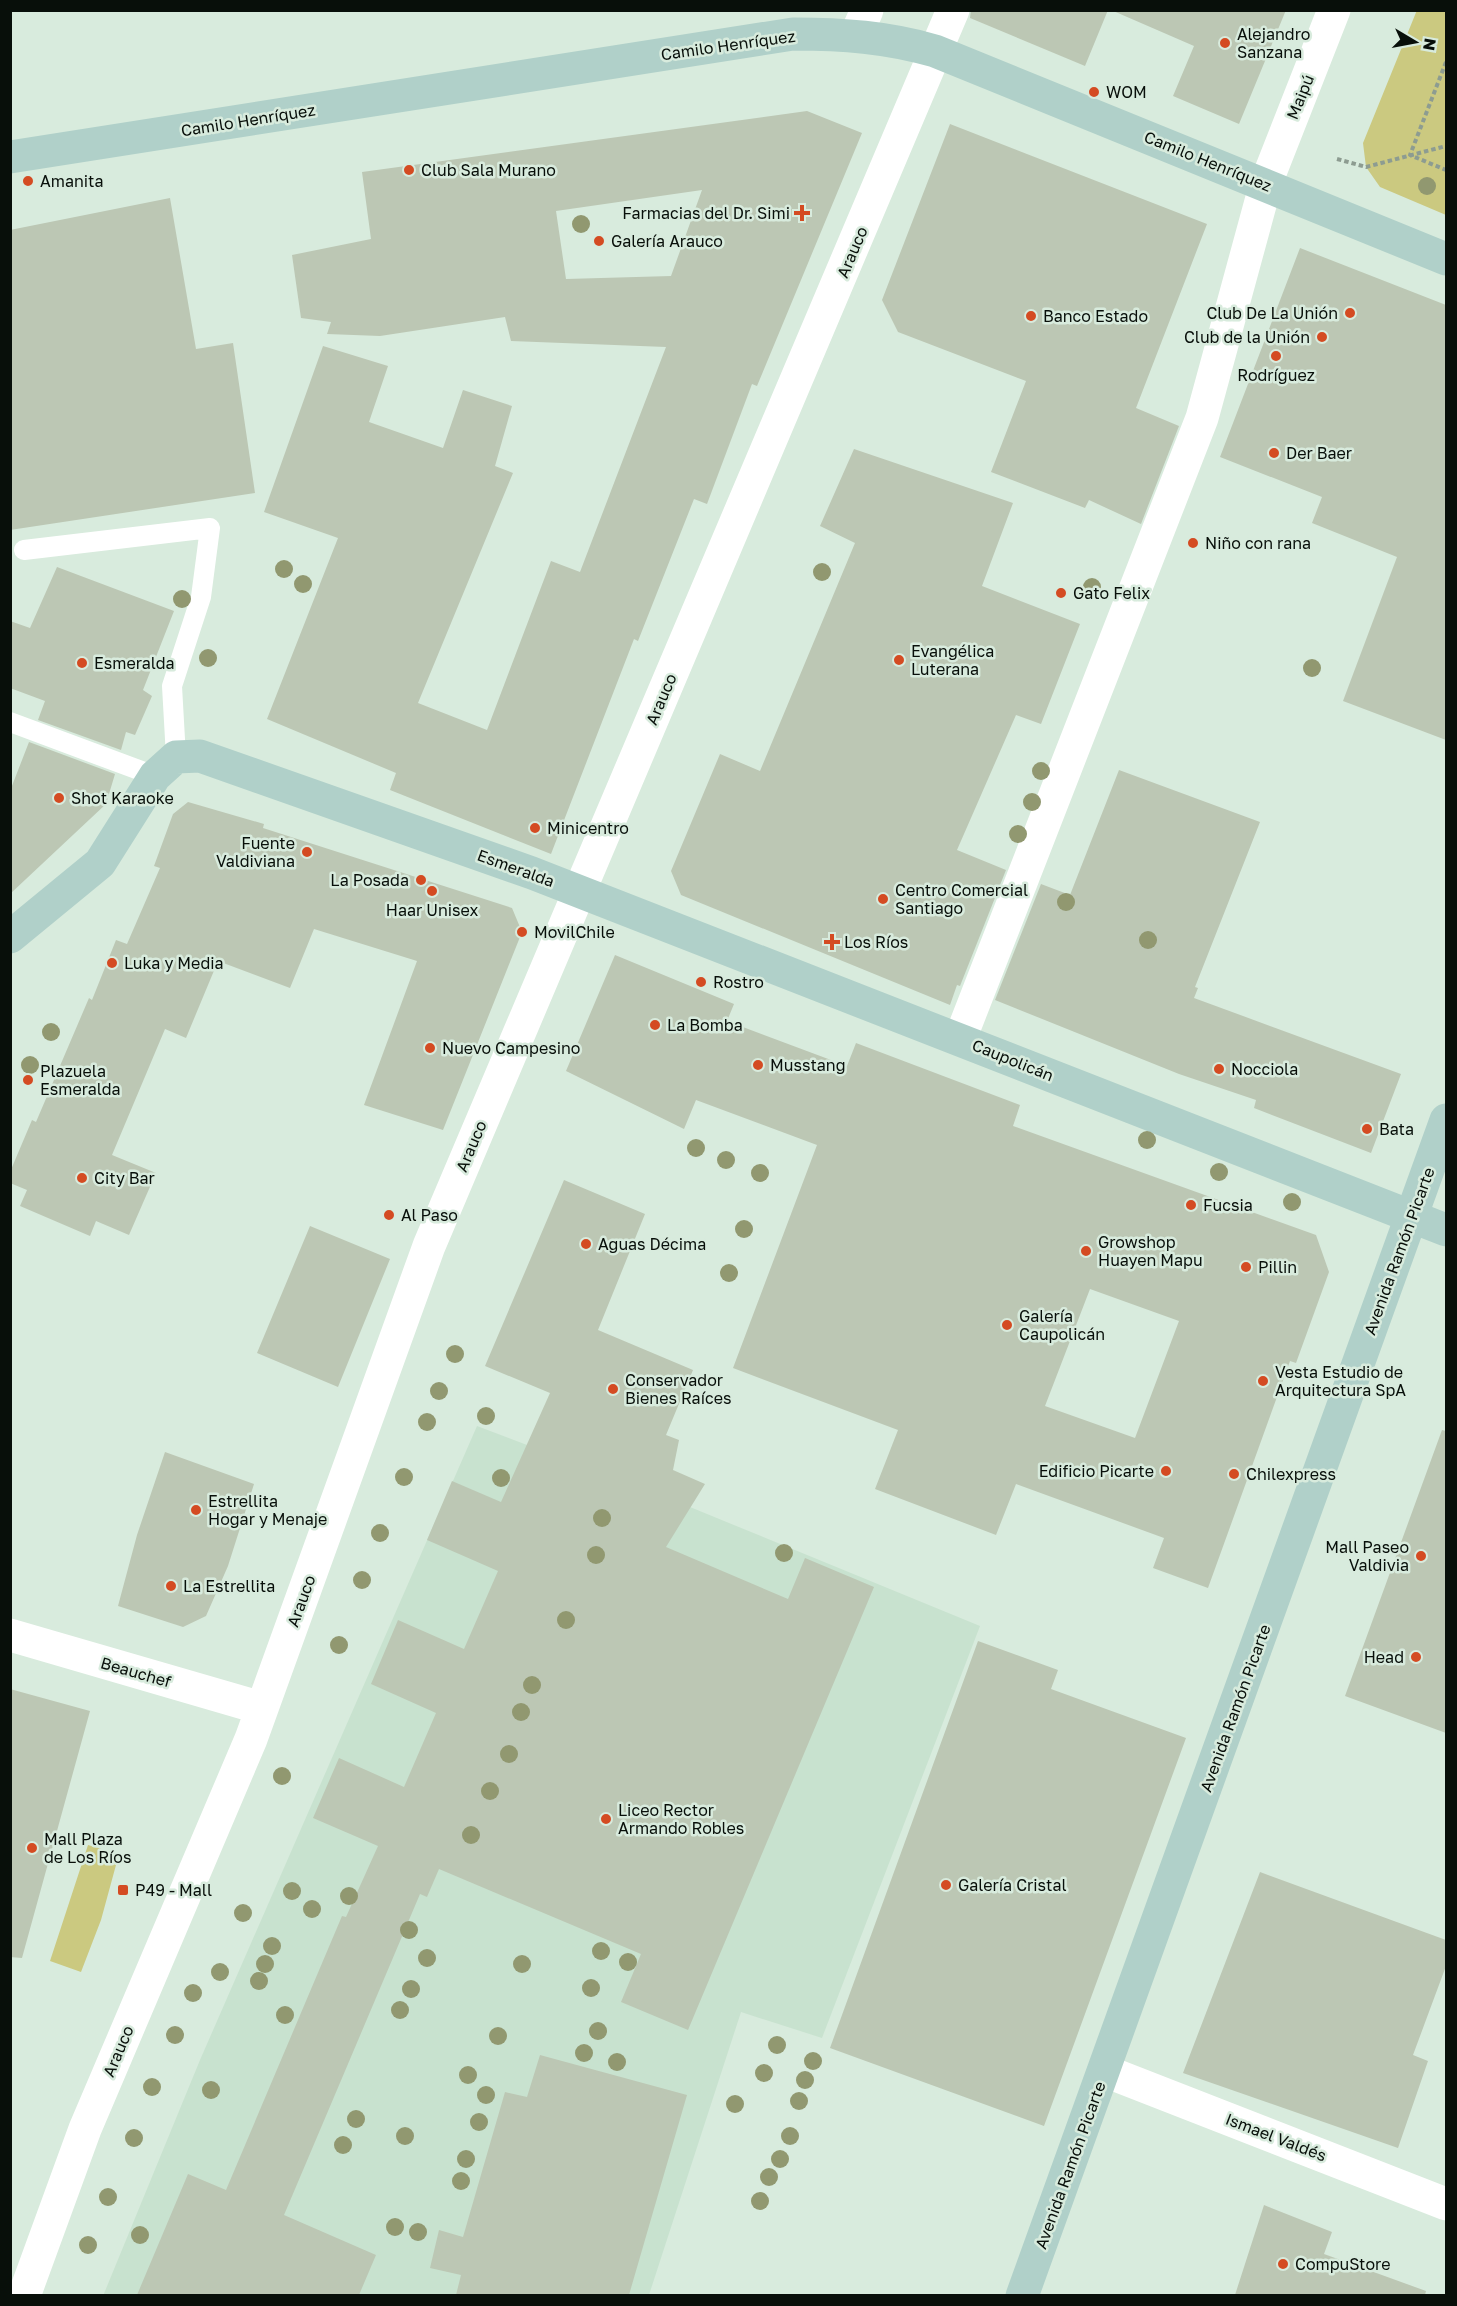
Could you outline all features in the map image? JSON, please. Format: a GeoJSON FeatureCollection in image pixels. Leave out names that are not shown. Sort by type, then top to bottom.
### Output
{"type":"FeatureCollection","features":[{"type":"Feature","properties":{"kind":"street","name":"Arauco"},"geometry":{"type":"LineString","coordinates":[[24,2295],[85,2129],[246,1750],[429,1246],[953,10]]}},
{"type":"Feature","properties":{"kind":"street","name":"Maipú"},"geometry":{"type":"LineString","coordinates":[[960,1039],[1202,418],[1266,183],[1334,10]]}},
{"type":"Feature","properties":{"kind":"street","name":"Camilo Henríquez"},"geometry":{"type":"LineString","coordinates":[[10,157],[861,23],[901,41],[935,51],[1266,183],[1446,259]]}},
{"type":"Feature","properties":{"kind":"street","name":"Esmeralda"},"geometry":{"type":"LineString","coordinates":[[166,766],[200,756],[579,892]]}},
{"type":"Feature","properties":{"kind":"street"},"geometry":{"type":"LineString","coordinates":[[10,937],[100,863],[166,766]]}},
{"type":"Feature","properties":{"kind":"street","name":"Caupolicán"},"geometry":{"type":"LineString","coordinates":[[579,892],[1446,1230]]}},
{"type":"Feature","properties":{"kind":"street","name":"Avenida Ramón Picarte"},"geometry":{"type":"LineString","coordinates":[[1022,2295],[1105,2071],[1446,1120]]}},
{"type":"Feature","properties":{"kind":"street","name":"Beauchef"},"geometry":{"type":"LineString","coordinates":[[10,1635],[261,1708]]}},
{"type":"Feature","properties":{"kind":"street","name":"Ismael Valdés"},"geometry":{"type":"LineString","coordinates":[[1105,2071],[1446,2204]]}},
{"type":"Feature","properties":{"kind":"lane"},"geometry":{"type":"LineString","coordinates":[[10,722],[166,766],[172,686],[201,597],[210,528],[24,550]]}},
{"type":"Feature","properties":{"kind":"path"},"geometry":{"type":"LineString","coordinates":[[1410,155],[1446,62]]}},
{"type":"Feature","properties":{"kind":"path"},"geometry":{"type":"LineString","coordinates":[[1337,159],[1366,167],[1446,146]]}},
{"type":"Feature","properties":{"kind":"path"},"geometry":{"type":"LineString","coordinates":[[1410,155],[1446,170]]}},
{"type":"Feature","properties":{"kind":"shaded area"},"geometry":{"type":"Polygon","coordinates":[[[1417,10],[1446,11],[1446,215],[1380,187],[1366,167],[1363,143],[1417,10]]]}},
{"type":"Feature","properties":{"kind":"shaded area","name":"Liceo Rector Armando Robles"},"geometry":{"type":"Polygon","coordinates":[[[477,1426],[690,1507],[980,1626],[822,2038],[741,2012],[649,2295],[103,2296],[200,2060],[477,1426]]]}},
{"type":"Feature","properties":{"kind":"shaded area"},"geometry":{"type":"Polygon","coordinates":[[[88,1845],[119,1854],[101,1920],[81,1972],[50,1961],[88,1845]]]}},
{"type":"Feature","properties":{"kind":"building"},"geometry":{"type":"Polygon","coordinates":[[[971,10],[1108,10],[1085,66],[970,18],[971,10]]]}},
{"type":"Feature","properties":{"kind":"building"},"geometry":{"type":"Polygon","coordinates":[[[1111,10],[1286,10],[1239,124],[1173,96],[1194,46],[1111,10]]]}},
{"type":"Feature","properties":{"kind":"building"},"geometry":{"type":"Polygon","coordinates":[[[807,111],[862,133],[757,386],[752,384],[707,504],[694,499],[638,641],[634,639],[551,854],[390,790],[396,773],[267,719],[338,538],[264,512],[323,346],[388,366],[369,422],[443,448],[463,390],[512,406],[495,466],[513,473],[418,703],[487,730],[551,561],[580,572],[666,347],[511,341],[505,317],[380,336],[327,334],[331,322],[301,318],[292,255],[371,239],[362,172],[807,111]],[[702,190],[556,211],[566,279],[671,276],[702,190]]]}},
{"type":"Feature","properties":{"kind":"building","name":"Banco Estado"},"geometry":{"type":"Polygon","coordinates":[[[950,124],[1207,224],[1136,408],[1179,426],[1141,524],[1089,500],[1085,508],[991,472],[1026,381],[898,332],[882,300],[950,124]]]}},
{"type":"Feature","properties":{"kind":"building"},"geometry":{"type":"Polygon","coordinates":[[[170,198],[196,349],[233,343],[255,493],[10,530],[10,230],[170,198]]]}},
{"type":"Feature","properties":{"kind":"building"},"geometry":{"type":"Polygon","coordinates":[[[1300,248],[1446,305],[1446,740],[1343,701],[1397,557],[1312,523],[1322,497],[1220,457],[1300,248]]]}},
{"type":"Feature","properties":{"kind":"building"},"geometry":{"type":"Polygon","coordinates":[[[854,449],[1013,503],[982,586],[1080,624],[1041,724],[1016,715],[957,850],[1006,870],[960,986],[957,985],[950,1005],[681,895],[671,871],[720,754],[760,771],[855,543],[820,526],[854,449]]]}},
{"type":"Feature","properties":{"kind":"building","name":"Esmeralda"},"geometry":{"type":"Polygon","coordinates":[[[57,567],[174,611],[143,690],[152,696],[135,735],[126,732],[121,750],[38,720],[45,701],[10,688],[10,621],[30,628],[57,567]]]}},
{"type":"Feature","properties":{"kind":"building","name":"Shot Karaoke"},"geometry":{"type":"Polygon","coordinates":[[[29,742],[115,774],[106,804],[10,894],[10,791],[29,742]]]}},
{"type":"Feature","properties":{"kind":"building"},"geometry":{"type":"Polygon","coordinates":[[[1119,770],[1260,822],[1195,987],[1198,988],[1194,998],[1401,1074],[1371,1153],[1254,1108],[1256,1100],[1179,1074],[995,1000],[1041,884],[1070,895],[1119,770]]]}},
{"type":"Feature","properties":{"kind":"building"},"geometry":{"type":"Polygon","coordinates":[[[188,802],[264,824],[263,828],[512,908],[522,932],[443,1130],[364,1105],[417,961],[314,929],[290,988],[218,961],[186,1038],[165,1029],[112,1155],[156,1173],[129,1235],[96,1221],[90,1236],[20,1206],[27,1190],[10,1183],[10,1172],[32,1120],[36,1122],[89,998],[92,1000],[116,940],[127,944],[160,868],[154,866],[173,814],[188,802]]]}},
{"type":"Feature","properties":{"kind":"building"},"geometry":{"type":"Polygon","coordinates":[[[615,955],[734,1004],[727,1021],[847,1066],[856,1043],[1020,1105],[1013,1126],[1316,1235],[1329,1272],[1296,1363],[1290,1361],[1208,1588],[1153,1568],[1164,1538],[1016,1484],[996,1535],[875,1489],[898,1430],[733,1368],[817,1145],[696,1100],[684,1129],[566,1071],[615,955]],[[1090,1289],[1045,1406],[1135,1438],[1179,1321],[1090,1289]]]}},
{"type":"Feature","properties":{"kind":"building"},"geometry":{"type":"Polygon","coordinates":[[[564,1180],[645,1214],[598,1330],[693,1370],[666,1435],[679,1440],[673,1470],[705,1484],[666,1547],[788,1599],[805,1558],[874,1587],[688,2030],[621,2002],[641,1954],[439,1869],[427,1897],[420,1894],[284,2215],[376,2255],[359,2295],[137,2295],[188,2174],[226,2190],[342,1916],[346,1917],[378,1846],[313,1818],[339,1758],[404,1787],[436,1713],[371,1684],[398,1620],[464,1649],[498,1571],[427,1540],[452,1481],[501,1502],[550,1393],[485,1366],[564,1180]]]}},
{"type":"Feature","properties":{"kind":"building"},"geometry":{"type":"Polygon","coordinates":[[[310,1226],[390,1259],[338,1387],[257,1353],[310,1226]]]}},
{"type":"Feature","properties":{"kind":"building","name":"Mall Paseo Valdivia"},"geometry":{"type":"Polygon","coordinates":[[[1442,1430],[1446,1431],[1446,1733],[1345,1696],[1442,1430]]]}},
{"type":"Feature","properties":{"kind":"building"},"geometry":{"type":"Polygon","coordinates":[[[165,1452],[254,1484],[228,1566],[206,1616],[183,1627],[118,1606],[137,1535],[165,1452]]]}},
{"type":"Feature","properties":{"kind":"building","name":"Galería Cristal"},"geometry":{"type":"Polygon","coordinates":[[[978,1641],[1058,1670],[1051,1689],[1186,1738],[1044,2126],[830,2048],[978,1641]]]}},
{"type":"Feature","properties":{"kind":"building","name":"Mall Plaza de Los Ríos"},"geometry":{"type":"Polygon","coordinates":[[[10,1689],[90,1711],[22,1958],[10,1957],[10,1689]]]}},
{"type":"Feature","properties":{"kind":"building"},"geometry":{"type":"Polygon","coordinates":[[[1260,1872],[1446,1940],[1446,1966],[1413,2055],[1428,2061],[1398,2148],[1183,2073],[1260,1872]]]}},
{"type":"Feature","properties":{"kind":"building"},"geometry":{"type":"Polygon","coordinates":[[[540,2055],[687,2095],[629,2295],[456,2295],[461,2275],[430,2268],[439,2230],[463,2237],[505,2092],[527,2097],[540,2055]]]}},
{"type":"Feature","properties":{"kind":"building","name":"CompuStore"},"geometry":{"type":"Polygon","coordinates":[[[1264,2205],[1332,2232],[1324,2254],[1426,2291],[1425,2295],[1235,2295],[1264,2205]]]}},
{"type":"Feature","properties":{"kind":"place","name":"Alejandro Sanzana"},"geometry":{"type":"Point","coordinates":[1225,43]}},
{"type":"Feature","properties":{"kind":"place","name":"WOM"},"geometry":{"type":"Point","coordinates":[1094,92]}},
{"type":"Feature","properties":{"kind":"place","name":"Club Sala Murano"},"geometry":{"type":"Point","coordinates":[409,170]}},
{"type":"Feature","properties":{"kind":"place","name":"Amanita"},"geometry":{"type":"Point","coordinates":[28,181]}},
{"type":"Feature","properties":{"kind":"place","name":"Farmacias del Dr. Simi"},"geometry":{"type":"Point","coordinates":[802,213]}},
{"type":"Feature","properties":{"kind":"place","name":"Galería Arauco"},"geometry":{"type":"Point","coordinates":[599,241]}},
{"type":"Feature","properties":{"kind":"place","name":"Club De La Unión"},"geometry":{"type":"Point","coordinates":[1350,313]}},
{"type":"Feature","properties":{"kind":"place","name":"Banco Estado"},"geometry":{"type":"Point","coordinates":[1031,316]}},
{"type":"Feature","properties":{"kind":"place","name":"Club de la Unión"},"geometry":{"type":"Point","coordinates":[1322,337]}},
{"type":"Feature","properties":{"kind":"place","name":"Rodríguez"},"geometry":{"type":"Point","coordinates":[1276,356]}},
{"type":"Feature","properties":{"kind":"place","name":"Der Baer"},"geometry":{"type":"Point","coordinates":[1274,453]}},
{"type":"Feature","properties":{"kind":"place","name":"Niño con rana"},"geometry":{"type":"Point","coordinates":[1193,543]}},
{"type":"Feature","properties":{"kind":"place","name":"Gato Felix"},"geometry":{"type":"Point","coordinates":[1061,593]}},
{"type":"Feature","properties":{"kind":"place","name":"Evangélica Luterana"},"geometry":{"type":"Point","coordinates":[899,660]}},
{"type":"Feature","properties":{"kind":"place","name":"Esmeralda"},"geometry":{"type":"Point","coordinates":[82,663]}},
{"type":"Feature","properties":{"kind":"place","name":"Shot Karaoke"},"geometry":{"type":"Point","coordinates":[59,798]}},
{"type":"Feature","properties":{"kind":"place","name":"Minicentro"},"geometry":{"type":"Point","coordinates":[535,828]}},
{"type":"Feature","properties":{"kind":"place","name":"Fuente Valdiviana"},"geometry":{"type":"Point","coordinates":[307,852]}},
{"type":"Feature","properties":{"kind":"place","name":"La Posada"},"geometry":{"type":"Point","coordinates":[421,880]}},
{"type":"Feature","properties":{"kind":"place","name":"Haar Unisex"},"geometry":{"type":"Point","coordinates":[432,891]}},
{"type":"Feature","properties":{"kind":"place","name":"Centro Comercial Santiago"},"geometry":{"type":"Point","coordinates":[883,899]}},
{"type":"Feature","properties":{"kind":"place","name":"MovilChile"},"geometry":{"type":"Point","coordinates":[522,932]}},
{"type":"Feature","properties":{"kind":"place","name":"Los Ríos"},"geometry":{"type":"Point","coordinates":[832,942]}},
{"type":"Feature","properties":{"kind":"place","name":"Luka y Media"},"geometry":{"type":"Point","coordinates":[112,963]}},
{"type":"Feature","properties":{"kind":"place","name":"Rostro"},"geometry":{"type":"Point","coordinates":[701,982]}},
{"type":"Feature","properties":{"kind":"place","name":"La Bomba"},"geometry":{"type":"Point","coordinates":[655,1025]}},
{"type":"Feature","properties":{"kind":"place","name":"Nuevo Campesino"},"geometry":{"type":"Point","coordinates":[430,1048]}},
{"type":"Feature","properties":{"kind":"place","name":"Musstang"},"geometry":{"type":"Point","coordinates":[758,1065]}},
{"type":"Feature","properties":{"kind":"place","name":"Nocciola"},"geometry":{"type":"Point","coordinates":[1219,1069]}},
{"type":"Feature","properties":{"kind":"place","name":"Plazuela Esmeralda"},"geometry":{"type":"Point","coordinates":[28,1080]}},
{"type":"Feature","properties":{"kind":"place","name":"Bata"},"geometry":{"type":"Point","coordinates":[1367,1129]}},
{"type":"Feature","properties":{"kind":"place","name":"City Bar"},"geometry":{"type":"Point","coordinates":[82,1178]}},
{"type":"Feature","properties":{"kind":"place","name":"Fucsia"},"geometry":{"type":"Point","coordinates":[1191,1205]}},
{"type":"Feature","properties":{"kind":"place","name":"Al Paso"},"geometry":{"type":"Point","coordinates":[389,1215]}},
{"type":"Feature","properties":{"kind":"place","name":"Aguas Décima"},"geometry":{"type":"Point","coordinates":[586,1244]}},
{"type":"Feature","properties":{"kind":"place","name":"Growshop Huayen Mapu"},"geometry":{"type":"Point","coordinates":[1086,1251]}},
{"type":"Feature","properties":{"kind":"place","name":"Pillin"},"geometry":{"type":"Point","coordinates":[1246,1267]}},
{"type":"Feature","properties":{"kind":"place","name":"Galería Caupolicán"},"geometry":{"type":"Point","coordinates":[1007,1325]}},
{"type":"Feature","properties":{"kind":"place","name":"Vesta Estudio de Arquitectura SpA"},"geometry":{"type":"Point","coordinates":[1263,1381]}},
{"type":"Feature","properties":{"kind":"place","name":"Conservador Bienes Raíces"},"geometry":{"type":"Point","coordinates":[613,1389]}},
{"type":"Feature","properties":{"kind":"place","name":"Edificio Picarte"},"geometry":{"type":"Point","coordinates":[1166,1471]}},
{"type":"Feature","properties":{"kind":"place","name":"Chilexpress"},"geometry":{"type":"Point","coordinates":[1234,1474]}},
{"type":"Feature","properties":{"kind":"place","name":"Estrellita Hogar y Menaje"},"geometry":{"type":"Point","coordinates":[196,1510]}},
{"type":"Feature","properties":{"kind":"place","name":"Mall Paseo Valdivia"},"geometry":{"type":"Point","coordinates":[1421,1556]}},
{"type":"Feature","properties":{"kind":"place","name":"La Estrellita"},"geometry":{"type":"Point","coordinates":[171,1586]}},
{"type":"Feature","properties":{"kind":"place","name":"Head"},"geometry":{"type":"Point","coordinates":[1416,1657]}},
{"type":"Feature","properties":{"kind":"place","name":"Liceo Rector Armando Robles"},"geometry":{"type":"Point","coordinates":[606,1819]}},
{"type":"Feature","properties":{"kind":"place","name":"Mall Plaza de Los Ríos"},"geometry":{"type":"Point","coordinates":[32,1848]}},
{"type":"Feature","properties":{"kind":"place","name":"Galería Cristal"},"geometry":{"type":"Point","coordinates":[946,1885]}},
{"type":"Feature","properties":{"kind":"place","name":"P49 - Mall"},"geometry":{"type":"Point","coordinates":[123,1890]}},
{"type":"Feature","properties":{"kind":"place","name":"CompuStore"},"geometry":{"type":"Point","coordinates":[1283,2264]}}]}
